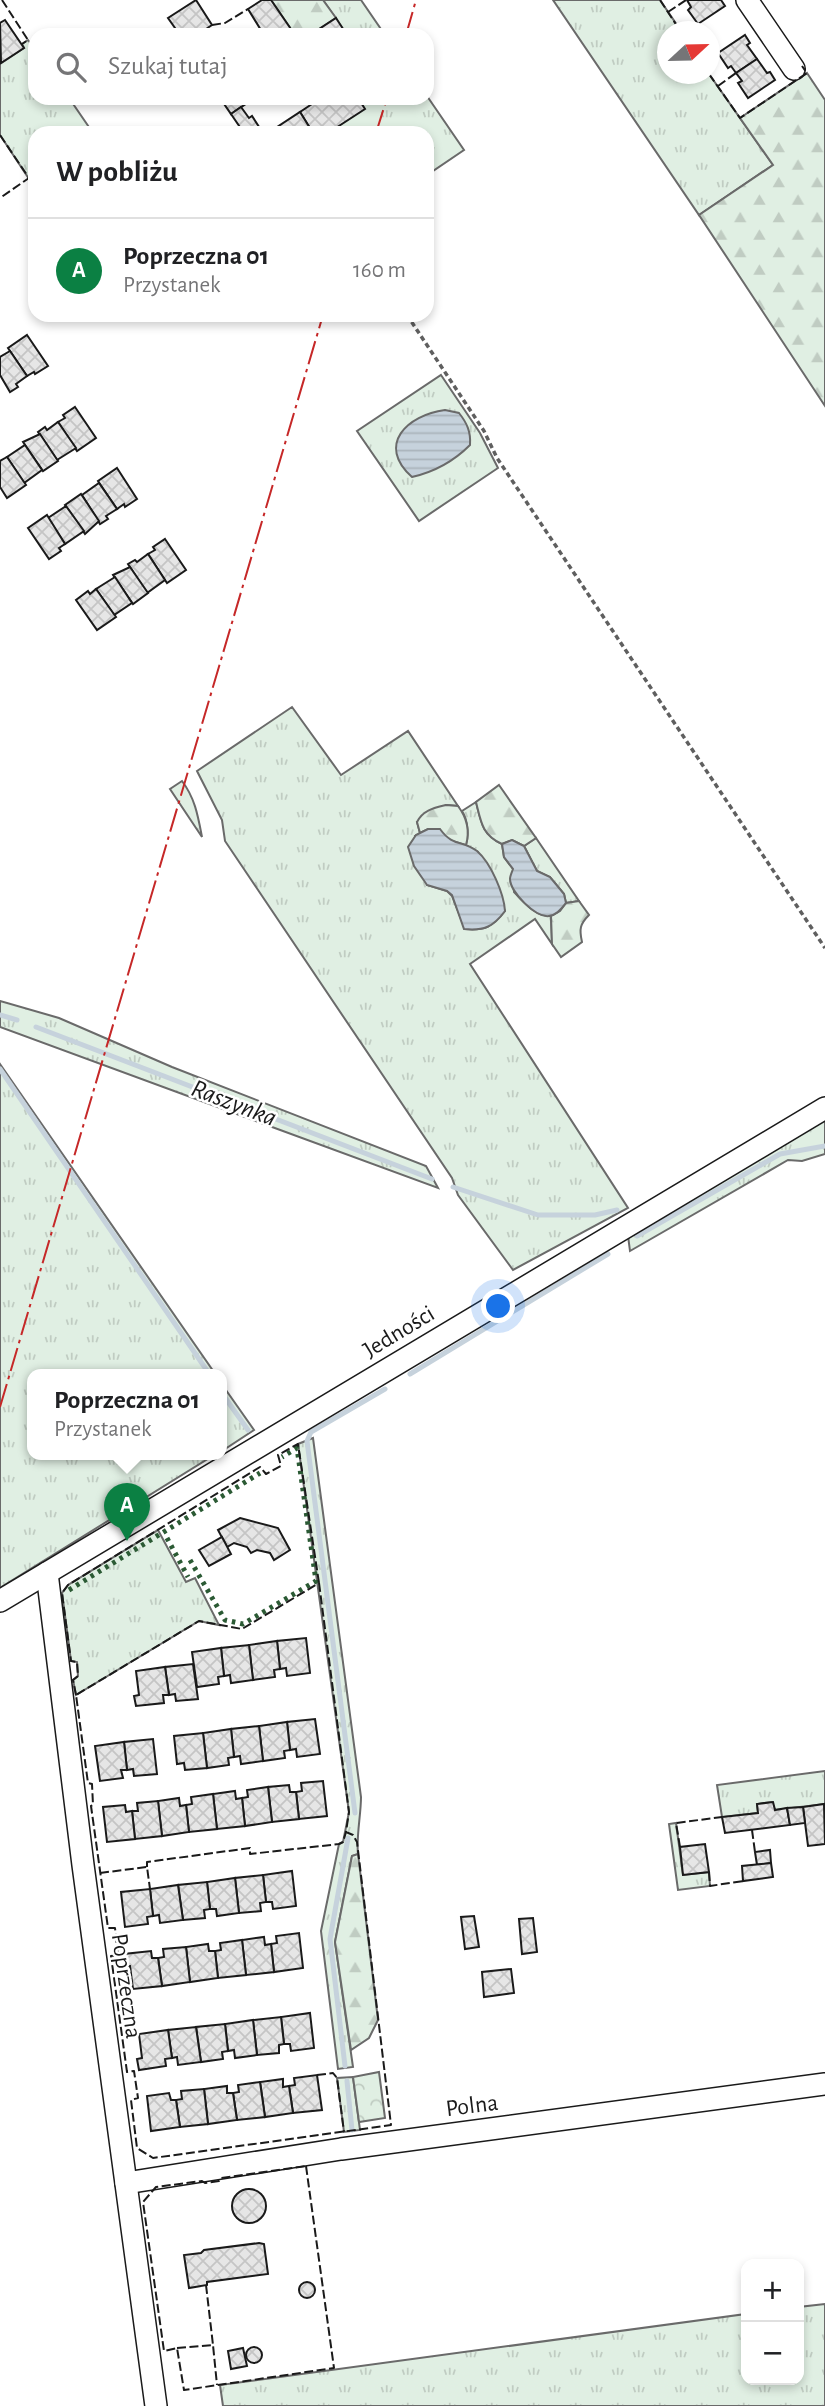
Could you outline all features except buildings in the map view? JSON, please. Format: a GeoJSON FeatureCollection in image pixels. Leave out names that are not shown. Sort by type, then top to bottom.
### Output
{"type":"FeatureCollection","features":[{"type":"Feature","properties":{"kind":"street"},"geometry":{"type":"LineString","coordinates":[[747,0],[794,69]]}},
{"type":"Feature","properties":{"kind":"street","name":"Jedności"},"geometry":{"type":"LineString","coordinates":[[0,1601],[825,1108]]}},
{"type":"Feature","properties":{"kind":"street","name":"Poprzeczna"},"geometry":{"type":"LineString","coordinates":[[47,1573],[83,1865],[156,2406]]}},
{"type":"Feature","properties":{"kind":"street","name":"Polna"},"geometry":{"type":"LineString","coordinates":[[126,2183],[341,2149],[825,2084]]}},
{"type":"Feature","properties":{"kind":"path"},"geometry":{"type":"LineString","coordinates":[[412,322],[484,431],[497,458],[825,948]]}},
{"type":"Feature","properties":{"kind":"green space"},"geometry":{"type":"Polygon","coordinates":[[[271,0],[323,0],[336,18],[321,28],[290,28],[271,0]]]}},
{"type":"Feature","properties":{"kind":"green space"},"geometry":{"type":"Polygon","coordinates":[[[323,0],[361,0],[380,28],[342,28],[323,0]]]}},
{"type":"Feature","properties":{"kind":"green space"},"geometry":{"type":"Polygon","coordinates":[[[553,0],[660,0],[674,21],[657,21],[657,84],[716,84],[773,165],[699,215],[553,0]]]}},
{"type":"Feature","properties":{"kind":"green space"},"geometry":{"type":"Polygon","coordinates":[[[28,40],[28,105],[74,105],[88,126],[28,126],[28,177],[0,135],[0,64],[24,48],[22,44],[28,40]]]}},
{"type":"Feature","properties":{"kind":"green space"},"geometry":{"type":"Polygon","coordinates":[[[807,73],[825,100],[825,406],[699,215],[773,165],[740,118],[807,73]]]}},
{"type":"Feature","properties":{"kind":"green space"},"geometry":{"type":"Polygon","coordinates":[[[352,105],[433,105],[464,150],[434,170],[434,126],[334,126],[352,105]]]}},
{"type":"Feature","properties":{"kind":"green space"},"geometry":{"type":"Polygon","coordinates":[[[441,375],[480,433],[498,468],[419,521],[357,431],[441,375]]]}},
{"type":"Feature","properties":{"kind":"green space"},"geometry":{"type":"Polygon","coordinates":[[[292,707],[341,775],[408,731],[458,806],[446,805],[417,822],[420,833],[415,836],[427,885],[447,891],[452,896],[465,929],[488,927],[505,911],[478,852],[466,845],[466,819],[462,811],[476,802],[483,827],[502,844],[504,857],[513,869],[514,892],[535,911],[551,916],[552,944],[535,919],[470,964],[628,1208],[513,1270],[458,1195],[452,1178],[225,841],[222,820],[197,771],[292,707]]]}},
{"type":"Feature","properties":{"kind":"green space"},"geometry":{"type":"Polygon","coordinates":[[[182,781],[193,801],[202,837],[170,789],[182,781]]]}},
{"type":"Feature","properties":{"kind":"green space"},"geometry":{"type":"Polygon","coordinates":[[[499,785],[536,838],[524,846],[512,840],[502,844],[486,832],[481,822],[476,802],[499,785]]]}},
{"type":"Feature","properties":{"kind":"green space"},"geometry":{"type":"Polygon","coordinates":[[[446,805],[458,806],[464,815],[468,830],[466,845],[428,829],[420,833],[417,822],[422,815],[446,805]]]}},
{"type":"Feature","properties":{"kind":"green space"},"geometry":{"type":"Polygon","coordinates":[[[536,838],[579,901],[566,903],[564,894],[550,877],[537,871],[524,846],[536,838]]]}},
{"type":"Feature","properties":{"kind":"green space"},"geometry":{"type":"Polygon","coordinates":[[[579,901],[589,915],[581,927],[582,942],[561,957],[552,944],[551,916],[560,911],[566,903],[579,901]]]}},
{"type":"Feature","properties":{"kind":"green space"},"geometry":{"type":"Polygon","coordinates":[[[0,1001],[59,1018],[172,1067],[426,1166],[438,1188],[0,1027],[0,1001]]]}},
{"type":"Feature","properties":{"kind":"green space"},"geometry":{"type":"Polygon","coordinates":[[[0,1064],[212,1369],[27,1369],[27,1460],[206,1460],[0,1588],[0,1064]]]}},
{"type":"Feature","properties":{"kind":"green space"},"geometry":{"type":"Polygon","coordinates":[[[825,1118],[825,1154],[802,1161],[788,1160],[630,1251],[628,1236],[825,1118]]]}},
{"type":"Feature","properties":{"kind":"green space"},"geometry":{"type":"Polygon","coordinates":[[[227,1392],[254,1430],[227,1448],[227,1392]]]}},
{"type":"Feature","properties":{"kind":"green space"},"geometry":{"type":"Polygon","coordinates":[[[313,1438],[361,1797],[358,1854],[352,1856],[335,1942],[353,2067],[338,2069],[321,1931],[339,1844],[343,1842],[349,1812],[298,1444],[313,1438]]]}},
{"type":"Feature","properties":{"kind":"green space"},"geometry":{"type":"Polygon","coordinates":[[[158,1530],[186,1582],[195,1578],[219,1625],[199,1621],[76,1695],[73,1680],[78,1676],[77,1662],[71,1661],[62,1593],[68,1585],[158,1530]]]}},
{"type":"Feature","properties":{"kind":"green space"},"geometry":{"type":"Polygon","coordinates":[[[825,1771],[825,1804],[775,1810],[772,1802],[757,1804],[758,1813],[722,1817],[717,1785],[825,1771]]]}},
{"type":"Feature","properties":{"kind":"green space"},"geometry":{"type":"Polygon","coordinates":[[[676,1823],[683,1875],[709,1872],[710,1886],[678,1890],[669,1824],[676,1823]]]}},
{"type":"Feature","properties":{"kind":"green space"},"geometry":{"type":"Polygon","coordinates":[[[358,1854],[378,2020],[369,2038],[351,2050],[335,1942],[352,1856],[358,1854]]]}},
{"type":"Feature","properties":{"kind":"green space"},"geometry":{"type":"Polygon","coordinates":[[[379,2072],[385,2118],[359,2122],[353,2077],[379,2072]]]}},
{"type":"Feature","properties":{"kind":"green space"},"geometry":{"type":"Polygon","coordinates":[[[353,2077],[360,2130],[344,2132],[337,2078],[353,2077]]]}},
{"type":"Feature","properties":{"kind":"green space"},"geometry":{"type":"Polygon","coordinates":[[[825,2304],[825,2406],[223,2406],[220,2385],[741,2315],[741,2385],[804,2385],[804,2306],[825,2304]]]}},
{"type":"Feature","properties":{"kind":"shaded area"},"geometry":{"type":"Polygon","coordinates":[[[445,410],[459,413],[462,417],[469,432],[470,445],[443,465],[412,477],[397,454],[401,433],[419,418],[445,410]]]}},
{"type":"Feature","properties":{"kind":"shaded area"},"geometry":{"type":"Polygon","coordinates":[[[428,829],[440,829],[453,841],[477,851],[487,863],[499,888],[505,911],[492,924],[483,928],[464,929],[452,895],[427,885],[414,866],[408,847],[416,835],[428,829]]]}},
{"type":"Feature","properties":{"kind":"shaded area"},"geometry":{"type":"Polygon","coordinates":[[[512,840],[524,846],[537,871],[550,877],[564,894],[566,903],[559,911],[549,916],[537,913],[514,891],[510,879],[513,869],[504,857],[502,844],[512,840]]]}},
{"type":"Feature","properties":{"kind":"waterway","name":"Raszynka"},"geometry":{"type":"LineString","coordinates":[[0,1015],[17,1020]]}},
{"type":"Feature","properties":{"kind":"waterway","name":"Raszynka"},"geometry":{"type":"LineString","coordinates":[[36,1027],[432,1179]]}},
{"type":"Feature","properties":{"kind":"waterway"},"geometry":{"type":"LineString","coordinates":[[0,1069],[206,1369]]}},
{"type":"Feature","properties":{"kind":"waterway","name":"Raszynka"},"geometry":{"type":"LineString","coordinates":[[637,1236],[780,1154],[825,1146]]}},
{"type":"Feature","properties":{"kind":"waterway","name":"Raszynka"},"geometry":{"type":"LineString","coordinates":[[453,1187],[538,1215],[595,1215],[617,1210]]}},
{"type":"Feature","properties":{"kind":"waterway"},"geometry":{"type":"LineString","coordinates":[[410,1374],[608,1254]]}},
{"type":"Feature","properties":{"kind":"waterway"},"geometry":{"type":"LineString","coordinates":[[355,1813],[307,1441],[311,1432],[385,1389]]}},
{"type":"Feature","properties":{"kind":"waterway"},"geometry":{"type":"LineString","coordinates":[[227,1400],[248,1430]]}},
{"type":"Feature","properties":{"kind":"waterway"},"geometry":{"type":"LineString","coordinates":[[345,2066],[330,1939],[348,1838]]}},
{"type":"Feature","properties":{"kind":"waterway"},"geometry":{"type":"LineString","coordinates":[[347,2081],[352,2130]]}},
{"type":"Feature","properties":{"kind":"hedge"},"geometry":{"type":"LineString","coordinates":[[190,1560],[225,1620],[243,1624],[316,1581],[297,1448],[282,1457]]}},
{"type":"Feature","properties":{"kind":"hedge"},"geometry":{"type":"LineString","coordinates":[[69,1590],[260,1473]]}},
{"type":"Feature","properties":{"kind":"hedge"},"geometry":{"type":"LineString","coordinates":[[167,1538],[188,1577]]}},
{"type":"Feature","properties":{"kind":"fence"},"geometry":{"type":"LineString","coordinates":[[2,0],[28,40],[22,44]]}},
{"type":"Feature","properties":{"kind":"fence"},"geometry":{"type":"LineString","coordinates":[[660,0],[674,21]]}},
{"type":"Feature","properties":{"kind":"fence"},"geometry":{"type":"LineString","coordinates":[[668,12],[686,0]]}},
{"type":"Feature","properties":{"kind":"fence"},"geometry":{"type":"LineString","coordinates":[[212,25],[225,23],[248,9]]}},
{"type":"Feature","properties":{"kind":"fence"},"geometry":{"type":"LineString","coordinates":[[716,84],[740,118],[807,73],[802,66]]}},
{"type":"Feature","properties":{"kind":"fence"},"geometry":{"type":"LineString","coordinates":[[718,86],[736,73]]}},
{"type":"Feature","properties":{"kind":"fence"},"geometry":{"type":"LineString","coordinates":[[0,135],[28,177]]}},
{"type":"Feature","properties":{"kind":"fence"},"geometry":{"type":"LineString","coordinates":[[0,198],[28,179]]}},
{"type":"Feature","properties":{"kind":"fence"},"geometry":{"type":"LineString","coordinates":[[76,1695],[73,1680],[78,1676],[77,1662],[71,1661],[62,1593],[68,1585],[260,1467],[266,1474],[281,1466],[278,1455],[298,1444],[319,1583]]}},
{"type":"Feature","properties":{"kind":"fence"},"geometry":{"type":"LineString","coordinates":[[319,1583],[349,1812],[346,1832],[353,1835],[357,1842],[391,2125],[153,2158],[137,2148],[131,2100],[138,2098],[134,2071],[127,2072],[111,1956],[118,1955],[115,1928],[108,1928],[91,1806],[92,1784],[88,1783],[76,1695],[199,1621],[242,1629],[319,1583]]}},
{"type":"Feature","properties":{"kind":"fence"},"geometry":{"type":"LineString","coordinates":[[680,1847],[676,1823],[722,1817]]}},
{"type":"Feature","properties":{"kind":"fence"},"geometry":{"type":"LineString","coordinates":[[752,1830],[755,1852]]}},
{"type":"Feature","properties":{"kind":"fence"},"geometry":{"type":"LineString","coordinates":[[147,1867],[147,1862],[250,1848],[250,1854],[339,1844],[343,1842],[346,1832]]}},
{"type":"Feature","properties":{"kind":"fence"},"geometry":{"type":"LineString","coordinates":[[100,1873],[147,1867],[150,1889]]}},
{"type":"Feature","properties":{"kind":"fence"},"geometry":{"type":"LineString","coordinates":[[709,1872],[710,1886],[743,1881]]}},
{"type":"Feature","properties":{"kind":"fence"},"geometry":{"type":"LineString","coordinates":[[317,2075],[333,2073],[337,2078],[344,2132]]}},
{"type":"Feature","properties":{"kind":"fence"},"geometry":{"type":"LineString","coordinates":[[306,2166],[334,2368],[184,2390],[177,2348],[164,2351],[143,2202],[156,2187],[202,2181],[205,2183],[219,2181],[221,2178],[306,2166]]}},
{"type":"Feature","properties":{"kind":"fence"},"geometry":{"type":"LineString","coordinates":[[206,2285],[213,2345]]}},
{"type":"Feature","properties":{"kind":"fence"},"geometry":{"type":"LineString","coordinates":[[177,2348],[213,2345],[217,2385]]}},
{"type":"Feature","properties":{"kind":"power"},"geometry":{"type":"LineString","coordinates":[[408,28],[416,0]]}},
{"type":"Feature","properties":{"kind":"power"},"geometry":{"type":"LineString","coordinates":[[378,126],[385,105]]}},
{"type":"Feature","properties":{"kind":"power"},"geometry":{"type":"LineString","coordinates":[[0,1407],[321,322]]}},
{"type":"Feature","properties":{"kind":"place","name":"Poprzeczna 01"},"geometry":{"type":"Point","coordinates":[127,1541]}}]}
